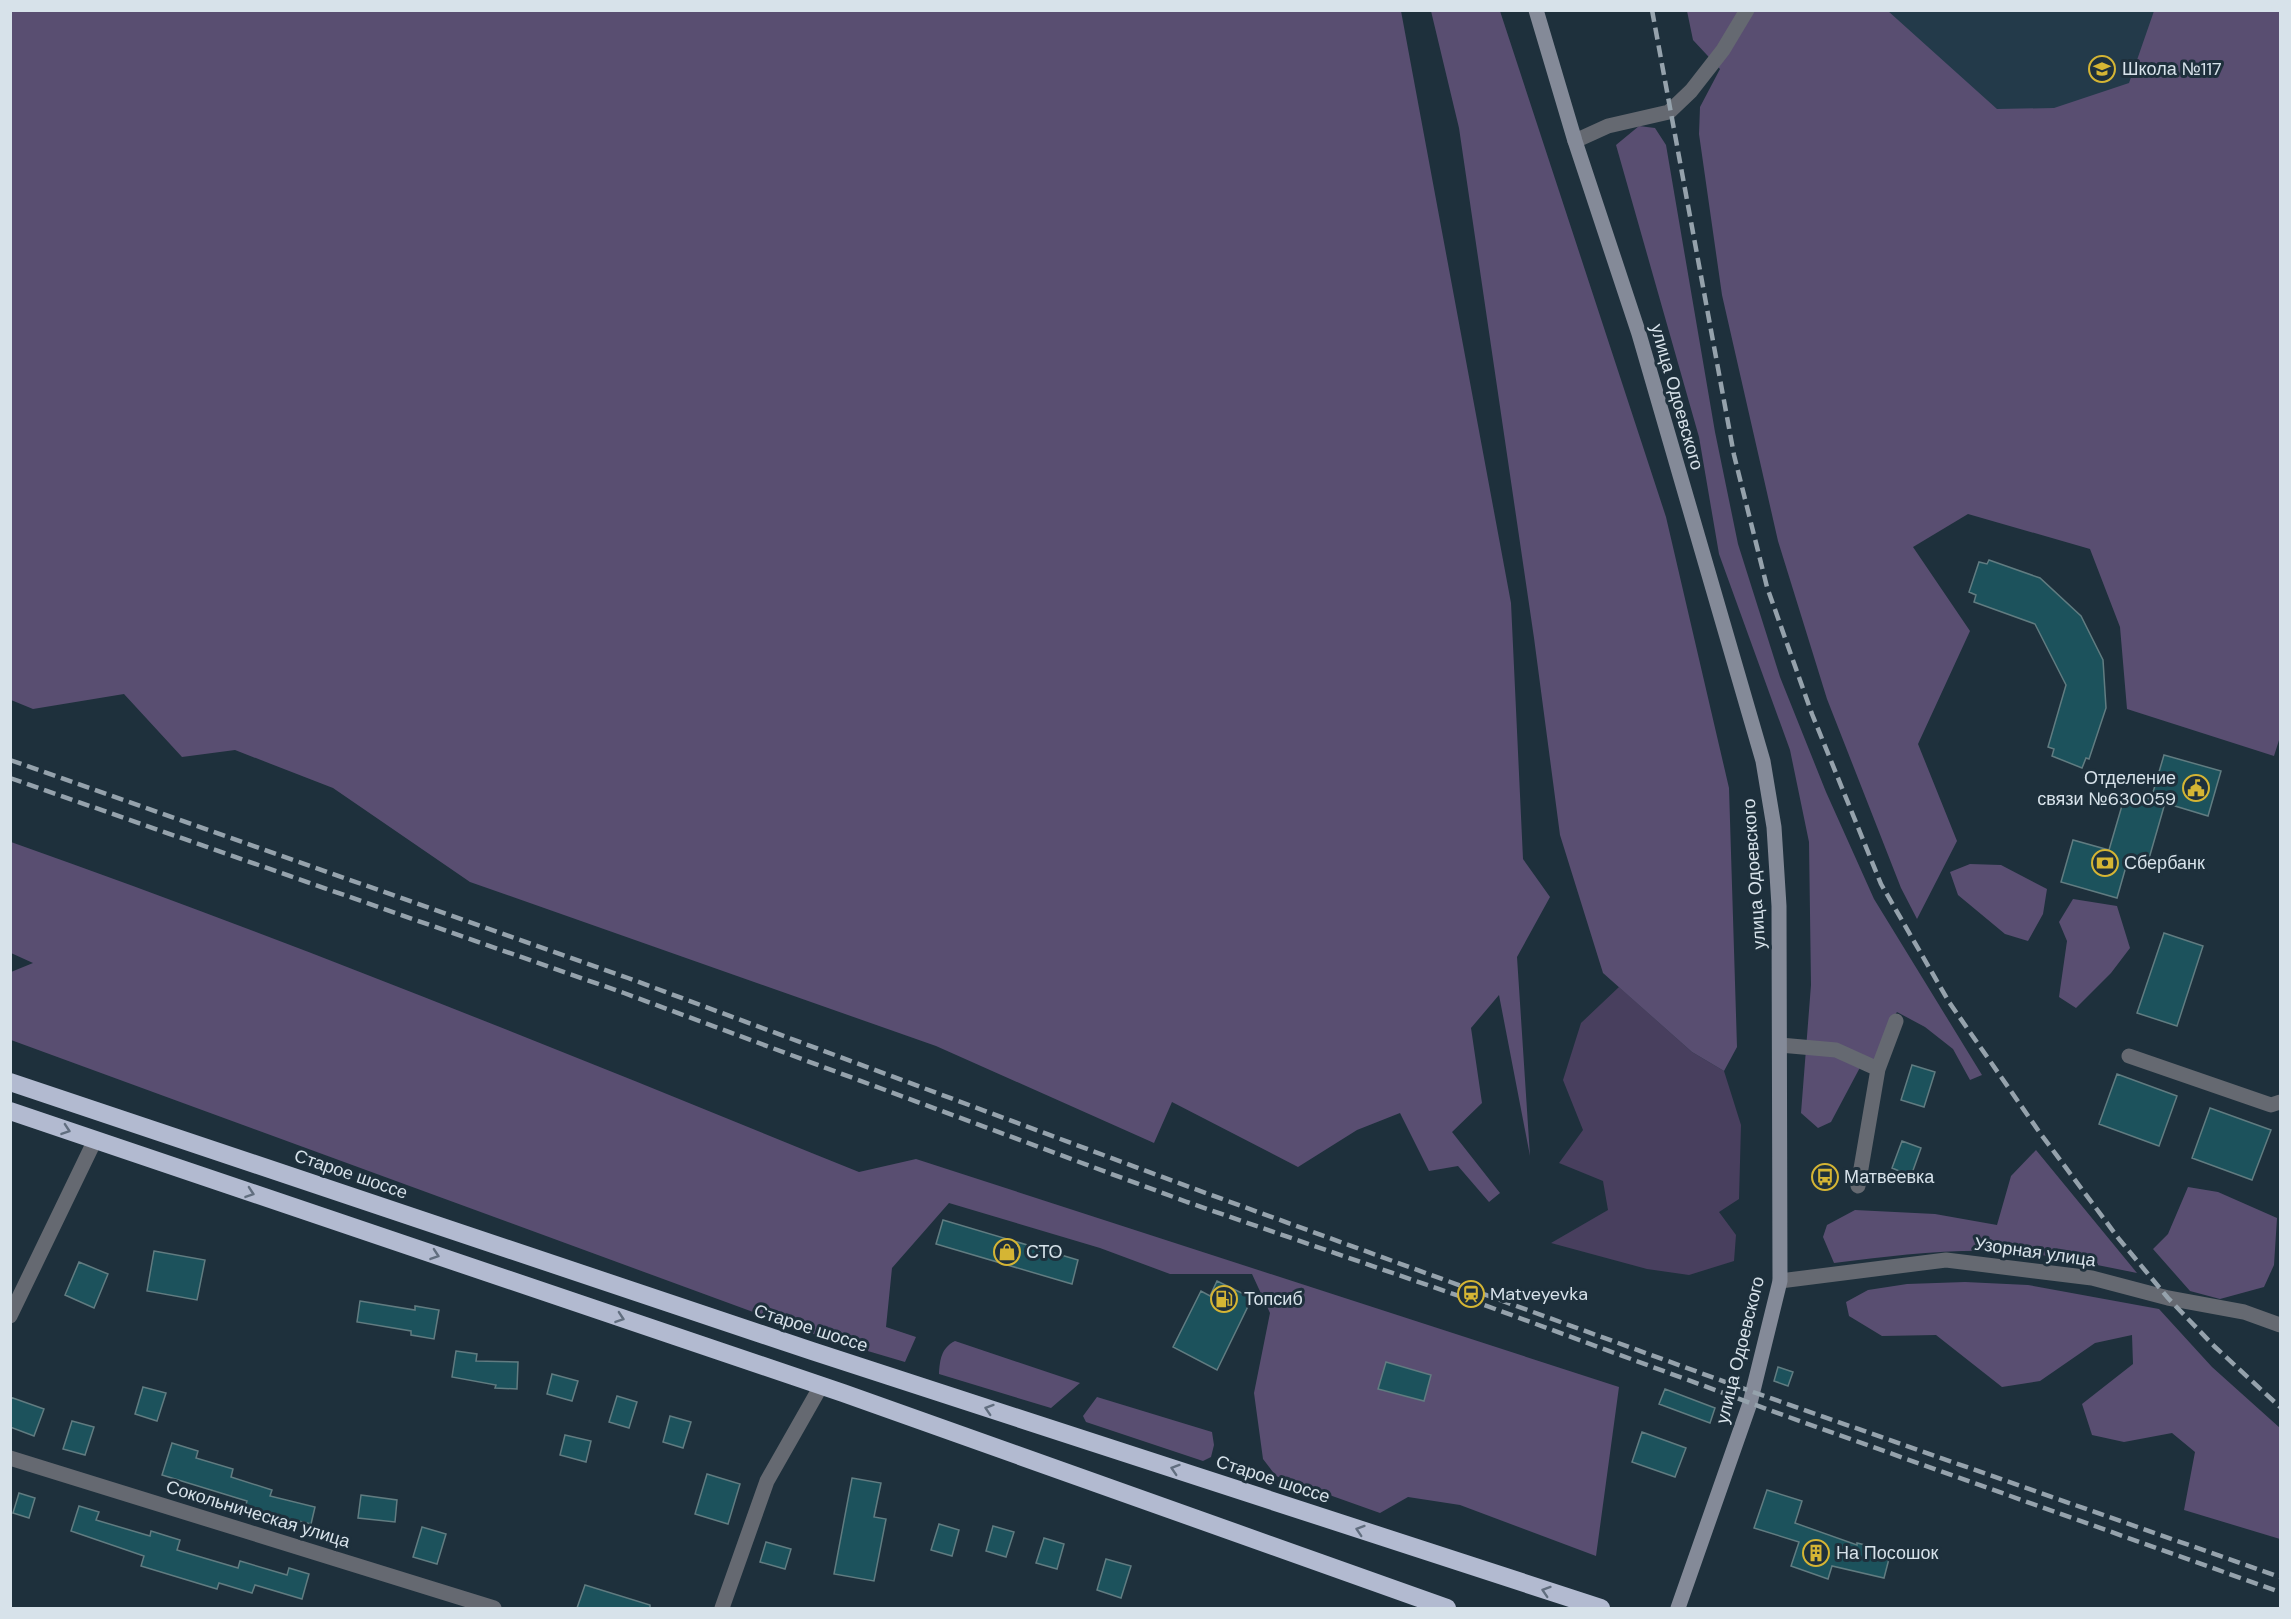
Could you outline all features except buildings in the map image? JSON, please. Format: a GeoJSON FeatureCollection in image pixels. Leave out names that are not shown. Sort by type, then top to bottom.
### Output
{"type":"FeatureCollection","features":[{"type":"Feature","properties":{"kind":"highway","name":"Старое шоссе"},"geometry":{"type":"LineString","coordinates":[[10,1082],[824,1355],[1601,1608]]}},
{"type":"Feature","properties":{"kind":"highway"},"geometry":{"type":"LineString","coordinates":[[10,1111],[821,1386],[1447,1608]]}},
{"type":"Feature","properties":{"kind":"street","name":"улица Одоевского"},"geometry":{"type":"LineString","coordinates":[[1536,10],[1575,141],[1639,334],[1763,761],[1774,827],[1779,906],[1780,1281],[1754,1392],[1678,1608]]}},
{"type":"Feature","properties":{"kind":"street"},"geometry":{"type":"LineString","coordinates":[[1575,141],[1608,126],[1669,112],[1691,91],[1723,50],[1747,10]]}},
{"type":"Feature","properties":{"kind":"street"},"geometry":{"type":"LineString","coordinates":[[1858,1186],[1878,1069],[1896,1022]]}},
{"type":"Feature","properties":{"kind":"street"},"geometry":{"type":"LineString","coordinates":[[1780,1045],[1836,1050],[1878,1069]]}},
{"type":"Feature","properties":{"kind":"street"},"geometry":{"type":"LineString","coordinates":[[2129,1056],[2271,1105],[2280,1102]]}},
{"type":"Feature","properties":{"kind":"street"},"geometry":{"type":"LineString","coordinates":[[10,1316],[95,1140]]}},
{"type":"Feature","properties":{"kind":"street","name":"Узорная улица"},"geometry":{"type":"LineString","coordinates":[[1780,1281],[1946,1260],[2092,1278],[2168,1298],[2244,1312],[2280,1325]]}},
{"type":"Feature","properties":{"kind":"street"},"geometry":{"type":"LineString","coordinates":[[722,1608],[767,1481],[821,1386]]}},
{"type":"Feature","properties":{"kind":"street","name":"Сокольническая улица"},"geometry":{"type":"LineString","coordinates":[[10,1458],[494,1608]]}},
{"type":"Feature","properties":{"kind":"shaded area"},"geometry":{"type":"Polygon","coordinates":[[[10,11],[1401,11],[1511,603],[1523,859],[1550,897],[1517,957],[1530,1156],[1499,995],[1471,1028],[1482,1103],[1452,1132],[1500,1193],[1489,1202],[1458,1166],[1429,1171],[1400,1113],[1357,1130],[1298,1167],[1172,1102],[1154,1143],[936,1046],[470,882],[333,788],[235,750],[182,757],[124,694],[33,709],[11,700],[10,11]]]}},
{"type":"Feature","properties":{"kind":"shaded area"},"geometry":{"type":"Polygon","coordinates":[[[1431,11],[1500,11],[1666,517],[1729,788],[1737,1047],[1724,1071],[1692,1052],[1603,973],[1560,835],[1534,638],[1459,128],[1431,11]]]}},
{"type":"Feature","properties":{"kind":"shaded area"},"geometry":{"type":"Polygon","coordinates":[[[1687,11],[1888,11],[1997,109],[2054,108],[2129,83],[2154,11],[2280,11],[2280,737],[2274,756],[2127,709],[2120,627],[2090,549],[1968,514],[1913,547],[1970,631],[1918,744],[1957,841],[1917,919],[1901,888],[1827,699],[1778,541],[1722,295],[1699,134],[1700,107],[1720,69],[1693,40],[1687,11]]]}},
{"type":"Feature","properties":{"kind":"shaded area","name":"Школа №117"},"geometry":{"type":"Polygon","coordinates":[[[1876,11],[2280,11],[2067,241],[1876,11]]]}},
{"type":"Feature","properties":{"kind":"shaded area"},"geometry":{"type":"Polygon","coordinates":[[[1639,126],[1655,128],[1666,145],[1715,432],[1738,544],[1780,677],[1826,792],[1874,899],[1982,1075],[1970,1080],[1953,1049],[1925,1027],[1897,1012],[1888,1024],[1879,1061],[1865,1058],[1831,1122],[1818,1128],[1801,1113],[1811,985],[1809,842],[1790,750],[1719,554],[1699,437],[1616,145],[1639,126]]]}},
{"type":"Feature","properties":{"kind":"shaded area"},"geometry":{"type":"Polygon","coordinates":[[[11,842],[331,961],[859,1172],[916,1159],[1619,1387],[1596,1556],[1460,1505],[1408,1497],[1380,1513],[1276,1476],[1263,1459],[1254,1393],[1270,1313],[1252,1274],[1170,1274],[1100,1248],[949,1203],[892,1268],[886,1327],[916,1337],[905,1362],[827,1339],[11,1040],[11,972],[33,963],[11,953],[11,842]]]}},
{"type":"Feature","properties":{"kind":"shaded area"},"geometry":{"type":"Polygon","coordinates":[[[1970,864],[2001,865],[2047,889],[2043,914],[2028,941],[2005,934],[1958,895],[1950,872],[1970,864]]]}},
{"type":"Feature","properties":{"kind":"shaded area"},"geometry":{"type":"Polygon","coordinates":[[[2073,899],[2117,906],[2130,948],[2111,973],[2076,1008],[2059,997],[2067,941],[2059,922],[2073,899]]]}},
{"type":"Feature","properties":{"kind":"shaded area"},"geometry":{"type":"Polygon","coordinates":[[[1619,987],[1692,1052],[1724,1071],[1741,1125],[1739,1199],[1719,1212],[1736,1235],[1734,1261],[1689,1275],[1647,1269],[1551,1243],[1608,1210],[1603,1181],[1559,1163],[1583,1130],[1563,1080],[1581,1023],[1619,987]]]}},
{"type":"Feature","properties":{"kind":"shaded area"},"geometry":{"type":"Polygon","coordinates":[[[2036,1150],[2137,1273],[2052,1256],[2000,1251],[1938,1252],[1834,1263],[1823,1237],[1827,1225],[1855,1210],[1935,1214],[1997,1225],[2011,1176],[2036,1150]]]}},
{"type":"Feature","properties":{"kind":"shaded area"},"geometry":{"type":"Polygon","coordinates":[[[2188,1187],[2218,1192],[2277,1218],[2274,1265],[2264,1287],[2220,1299],[2190,1291],[2153,1249],[2168,1234],[2188,1187]]]}},
{"type":"Feature","properties":{"kind":"shaded area"},"geometry":{"type":"Polygon","coordinates":[[[1965,1282],[2028,1285],[2159,1309],[2212,1367],[2280,1428],[2280,1539],[2184,1510],[2195,1452],[2172,1433],[2124,1442],[2092,1435],[2082,1404],[2133,1364],[2132,1335],[2095,1343],[2040,1381],[2002,1387],[1936,1335],[1882,1336],[1849,1316],[1846,1302],[1868,1290],[1907,1284],[1965,1282]]]}},
{"type":"Feature","properties":{"kind":"shaded area"},"geometry":{"type":"Polygon","coordinates":[[[955,1341],[1080,1383],[1051,1408],[939,1374],[944,1351],[955,1341]]]}},
{"type":"Feature","properties":{"kind":"shaded area"},"geometry":{"type":"Polygon","coordinates":[[[1097,1397],[1212,1432],[1214,1445],[1211,1457],[1203,1461],[1086,1422],[1083,1416],[1097,1397]]]}},
{"type":"Feature","properties":{"kind":"railway"},"geometry":{"type":"LineString","coordinates":[[1652,10],[1734,455],[1767,587],[1812,714],[1881,884],[1949,1002],[2040,1133],[2119,1239],[2168,1298],[2214,1346],[2280,1407]]}},
{"type":"Feature","properties":{"kind":"railway"},"geometry":{"type":"LineString","coordinates":[[10,760],[628,978],[1192,1188],[1753,1392],[2280,1577]]}},
{"type":"Feature","properties":{"kind":"railway"},"geometry":{"type":"LineString","coordinates":[[10,778],[624,993],[1187,1202],[1468,1299],[1783,1415],[2280,1592]]}},
{"type":"Feature","properties":{"kind":"place","name":"Школа №117"},"geometry":{"type":"Point","coordinates":[2102,69]}},
{"type":"Feature","properties":{"kind":"place","name":"Отделение связи №630059"},"geometry":{"type":"Point","coordinates":[2196,788]}},
{"type":"Feature","properties":{"kind":"place","name":"Сбербанк"},"geometry":{"type":"Point","coordinates":[2105,863]}},
{"type":"Feature","properties":{"kind":"place","name":"Матвеевка"},"geometry":{"type":"Point","coordinates":[1825,1177]}},
{"type":"Feature","properties":{"kind":"place","name":"СТО"},"geometry":{"type":"Point","coordinates":[1007,1252]}},
{"type":"Feature","properties":{"kind":"place","name":"Matveyevka"},"geometry":{"type":"Point","coordinates":[1471,1294]}},
{"type":"Feature","properties":{"kind":"place","name":"Топсиб"},"geometry":{"type":"Point","coordinates":[1224,1299]}},
{"type":"Feature","properties":{"kind":"place","name":"На Посошок"},"geometry":{"type":"Point","coordinates":[1816,1553]}}]}
